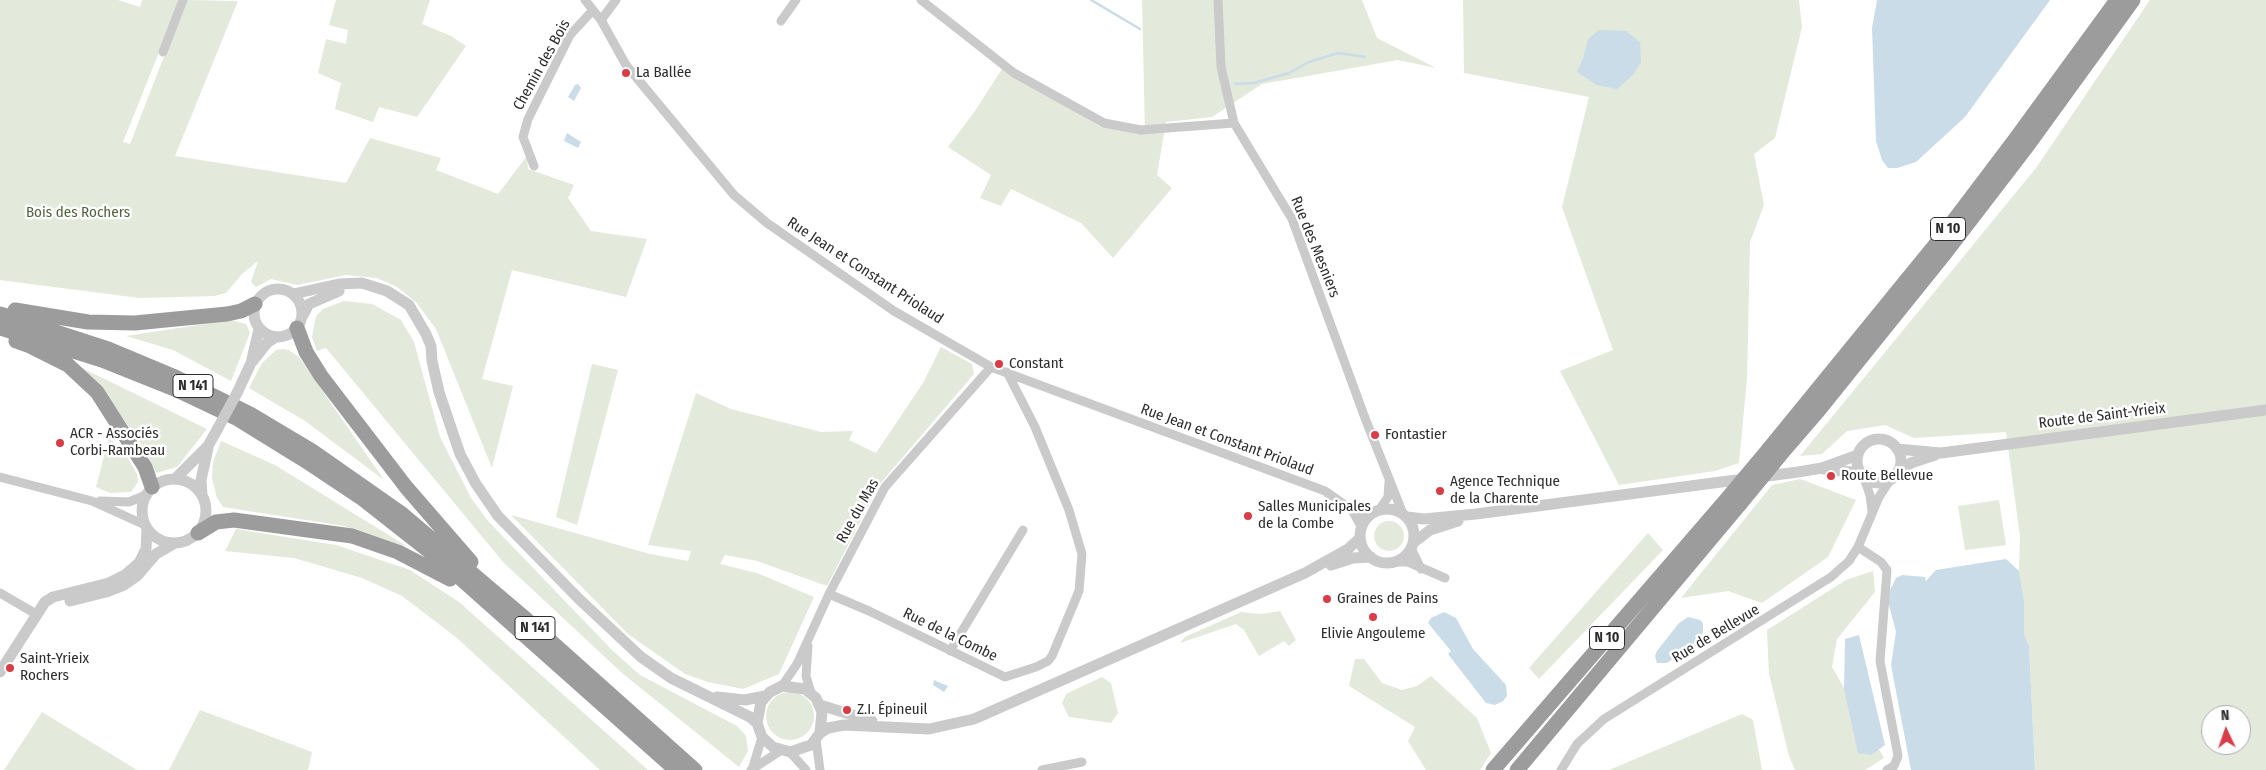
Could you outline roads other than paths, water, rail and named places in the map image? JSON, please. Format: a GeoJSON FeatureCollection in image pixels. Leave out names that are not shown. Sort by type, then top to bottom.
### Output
{"type":"FeatureCollection","features":[{"type":"Feature","properties":{"kind":"highway","name":"N 10"},"geometry":{"type":"LineString","coordinates":[[1492,770],[1721,506],[1942,236],[2014,142],[2117,0]]}},
{"type":"Feature","properties":{"kind":"highway","name":"N 10"},"geometry":{"type":"LineString","coordinates":[[1508,770],[1643,617],[1818,411],[1946,252],[2025,149],[2133,0]]}},
{"type":"Feature","properties":{"kind":"highway"},"geometry":{"type":"LineString","coordinates":[[0,306],[88,322],[135,323],[241,312],[255,304]]}},
{"type":"Feature","properties":{"kind":"highway","name":"N 141"},"geometry":{"type":"LineString","coordinates":[[0,314],[108,349],[175,376],[250,414],[312,451],[386,503],[495,593],[695,770]]}},
{"type":"Feature","properties":{"kind":"highway"},"geometry":{"type":"LineString","coordinates":[[300,322],[306,352],[321,376],[406,487],[484,576],[495,593]]}},
{"type":"Feature","properties":{"kind":"highway","name":"N 141"},"geometry":{"type":"LineString","coordinates":[[0,328],[102,360],[177,390],[238,420],[363,500],[433,554],[676,770]]}},
{"type":"Feature","properties":{"kind":"highway"},"geometry":{"type":"LineString","coordinates":[[0,336],[30,346],[68,366],[98,392],[145,467],[149,491]]}},
{"type":"Feature","properties":{"kind":"highway"},"geometry":{"type":"LineString","coordinates":[[198,532],[216,522],[234,520],[337,533],[374,542],[425,564],[448,577],[509,623]]}},
{"type":"Feature","properties":{"kind":"highway"},"geometry":{"type":"LineString","coordinates":[[1517,770],[1643,617]]}},
{"type":"Feature","properties":{"kind":"street"},"geometry":{"type":"LineString","coordinates":[[163,52],[183,0]]}},
{"type":"Feature","properties":{"kind":"street","name":"Rue Jean et Constant Priolaud"},"geometry":{"type":"LineString","coordinates":[[585,0],[601,20],[626,65],[671,122],[747,208],[894,311],[991,367],[1325,490],[1352,510],[1376,512]]}},
{"type":"Feature","properties":{"kind":"street"},"geometry":{"type":"LineString","coordinates":[[601,20],[616,0]]}},
{"type":"Feature","properties":{"kind":"street"},"geometry":{"type":"LineString","coordinates":[[780,22],[796,0]]}},
{"type":"Feature","properties":{"kind":"street"},"geometry":{"type":"LineString","coordinates":[[921,0],[1014,73],[1104,123],[1141,130],[1234,123]]}},
{"type":"Feature","properties":{"kind":"street","name":"Rue des Mesniers"},"geometry":{"type":"LineString","coordinates":[[1218,0],[1221,67],[1234,123],[1292,219],[1365,418],[1405,516]]}},
{"type":"Feature","properties":{"kind":"street","name":"Chemin des Bois"},"geometry":{"type":"LineString","coordinates":[[534,166],[523,137],[528,119],[570,35],[593,10]]}},
{"type":"Feature","properties":{"kind":"street"},"geometry":{"type":"LineString","coordinates":[[293,294],[349,282],[362,283],[387,291],[409,305],[415,313],[431,346],[432,361]]}},
{"type":"Feature","properties":{"kind":"street"},"geometry":{"type":"LineString","coordinates":[[175,479],[208,446],[251,363],[259,328],[254,313],[255,304],[268,291],[281,289],[293,294],[298,300],[300,322]]}},
{"type":"Feature","properties":{"kind":"street"},"geometry":{"type":"LineString","coordinates":[[251,363],[267,343],[276,337],[291,333],[300,322],[309,304],[338,291],[366,291],[381,294],[403,308],[416,326],[432,361],[445,412],[460,454],[476,484],[498,516],[541,562],[624,643],[671,678],[712,697],[757,723]]}},
{"type":"Feature","properties":{"kind":"street"},"geometry":{"type":"LineString","coordinates":[[259,328],[267,334],[276,337]]}},
{"type":"Feature","properties":{"kind":"street","name":"Rue du Mas"},"geometry":{"type":"LineString","coordinates":[[782,686],[797,664],[829,594],[885,487],[991,367]]}},
{"type":"Feature","properties":{"kind":"street","name":"Rue de la Combe"},"geometry":{"type":"LineString","coordinates":[[829,594],[869,611],[1005,677],[1048,661],[1052,656],[1079,591],[1082,554],[1077,532],[1035,427],[1007,372]]}},
{"type":"Feature","properties":{"kind":"street","name":"Route de Saint-Yrieix"},"geometry":{"type":"LineString","coordinates":[[1897,449],[1941,452],[2266,410]]}},
{"type":"Feature","properties":{"kind":"street"},"geometry":{"type":"LineString","coordinates":[[1822,468],[1862,475],[1880,483],[1894,476],[1901,460],[1897,449],[1888,441],[1875,439],[1864,444],[1856,461],[1862,475],[1870,495],[1872,512]]}},
{"type":"Feature","properties":{"kind":"street"},"geometry":{"type":"LineString","coordinates":[[36,614],[55,604],[106,592],[124,585],[137,576],[164,547],[184,542],[198,532],[206,515],[201,480],[208,446]]}},
{"type":"Feature","properties":{"kind":"street","name":"Route de Saint-Yrieix"},"geometry":{"type":"LineString","coordinates":[[1894,476],[1911,463],[1941,452]]}},
{"type":"Feature","properties":{"kind":"street"},"geometry":{"type":"LineString","coordinates":[[1376,512],[1392,510],[1405,516],[1424,519],[1476,514],[1822,468],[1858,454]]}},
{"type":"Feature","properties":{"kind":"street"},"geometry":{"type":"LineString","coordinates":[[751,770],[785,751],[804,749],[828,728],[844,725],[929,730],[974,719],[1305,573],[1348,549],[1388,497],[1390,476]]}},
{"type":"Feature","properties":{"kind":"street","name":"Rue de Bellevue"},"geometry":{"type":"LineString","coordinates":[[1561,770],[1577,744],[1604,719],[1831,577],[1849,561],[1858,547],[1872,512],[1894,476]]}},
{"type":"Feature","properties":{"kind":"street"},"geometry":{"type":"LineString","coordinates":[[0,477],[92,501],[146,527],[159,540],[175,543]]}},
{"type":"Feature","properties":{"kind":"street"},"geometry":{"type":"LineString","coordinates":[[92,501],[129,502],[149,491],[159,482],[175,479],[186,481],[202,495]]}},
{"type":"Feature","properties":{"kind":"street"},"geometry":{"type":"LineString","coordinates":[[0,672],[45,602],[52,597],[109,582],[126,575],[139,563],[146,549],[146,527],[142,510],[149,491]]}},
{"type":"Feature","properties":{"kind":"street","name":"Rue Jean et Constant Priolaud"},"geometry":{"type":"LineString","coordinates":[[1352,510],[1361,533]]}},
{"type":"Feature","properties":{"kind":"street"},"geometry":{"type":"LineString","coordinates":[[1394,562],[1401,559],[1412,545],[1437,527],[1476,514]]}},
{"type":"Feature","properties":{"kind":"street"},"geometry":{"type":"LineString","coordinates":[[1405,516],[1412,525],[1412,545],[1422,570]]}},
{"type":"Feature","properties":{"kind":"street"},"geometry":{"type":"LineString","coordinates":[[950,651],[1023,530]]}},
{"type":"Feature","properties":{"kind":"street"},"geometry":{"type":"LineString","coordinates":[[1361,533],[1366,552],[1371,557],[1386,563],[1408,562],[1422,570],[1445,578]]}},
{"type":"Feature","properties":{"kind":"street"},"geometry":{"type":"LineString","coordinates":[[1858,547],[1881,562],[1887,570],[1880,661],[1898,756],[1894,766],[1888,770]]}},
{"type":"Feature","properties":{"kind":"street"},"geometry":{"type":"LineString","coordinates":[[1305,573],[1353,558],[1371,557]]}},
{"type":"Feature","properties":{"kind":"street"},"geometry":{"type":"LineString","coordinates":[[0,594],[36,614]]}},
{"type":"Feature","properties":{"kind":"street","name":"Rue du Mas"},"geometry":{"type":"LineString","coordinates":[[809,636],[806,676],[811,693]]}},
{"type":"Feature","properties":{"kind":"street"},"geometry":{"type":"LineString","coordinates":[[712,697],[745,700],[765,696],[782,686],[797,687],[811,693],[820,705],[823,719],[818,736],[820,770]]}},
{"type":"Feature","properties":{"kind":"street"},"geometry":{"type":"LineString","coordinates":[[765,696],[758,709],[757,723],[762,737],[767,743],[785,751],[806,770]]}},
{"type":"Feature","properties":{"kind":"street"},"geometry":{"type":"LineString","coordinates":[[820,705],[888,727]]}},
{"type":"Feature","properties":{"kind":"street"},"geometry":{"type":"LineString","coordinates":[[751,770],[762,737]]}},
{"type":"Feature","properties":{"kind":"street"},"geometry":{"type":"LineString","coordinates":[[1042,770],[1082,762]]}},
{"type":"Feature","properties":{"kind":"water"},"geometry":{"type":"Polygon","coordinates":[[[1877,0],[2050,0],[1965,117],[1916,162],[1897,168],[1888,168],[1882,160],[1876,141],[1872,28],[1877,0]]]}},
{"type":"Feature","properties":{"kind":"water"},"geometry":{"type":"Polygon","coordinates":[[[1599,30],[1626,31],[1640,42],[1641,62],[1633,75],[1617,89],[1597,85],[1577,72],[1583,59],[1588,39],[1599,30]]]}},
{"type":"Feature","properties":{"kind":"water"},"geometry":{"type":"Polygon","coordinates":[[[578,84],[581,88],[574,101],[568,97],[575,85],[578,84]]]}},
{"type":"Feature","properties":{"kind":"water"},"geometry":{"type":"Polygon","coordinates":[[[567,133],[581,142],[578,148],[564,141],[567,133]]]}},
{"type":"Feature","properties":{"kind":"water"},"geometry":{"type":"Polygon","coordinates":[[[2006,559],[2019,571],[2024,600],[2024,634],[2029,646],[2035,770],[1911,770],[1891,665],[1896,632],[1889,605],[1889,592],[1896,578],[1902,575],[1925,577],[1926,581],[1936,570],[2006,559]]]}},
{"type":"Feature","properties":{"kind":"water"},"geometry":{"type":"Polygon","coordinates":[[[1444,612],[1456,618],[1473,649],[1506,685],[1507,696],[1503,701],[1495,705],[1486,703],[1448,654],[1451,651],[1428,623],[1431,618],[1444,612]]]}},
{"type":"Feature","properties":{"kind":"water"},"geometry":{"type":"Polygon","coordinates":[[[1688,617],[1700,620],[1703,623],[1703,632],[1700,639],[1667,663],[1657,663],[1655,656],[1657,651],[1679,623],[1688,617]]]}},
{"type":"Feature","properties":{"kind":"water"},"geometry":{"type":"Polygon","coordinates":[[[1859,635],[1885,745],[1871,755],[1858,753],[1844,689],[1845,639],[1859,635]]]}},
{"type":"Feature","properties":{"kind":"water"},"geometry":{"type":"Polygon","coordinates":[[[934,680],[948,686],[944,692],[933,685],[934,680]]]}},
{"type":"Feature","properties":{"kind":"waterway"},"geometry":{"type":"LineString","coordinates":[[1091,0],[1140,29]]}},
{"type":"Feature","properties":{"kind":"waterway"},"geometry":{"type":"LineString","coordinates":[[1235,84],[1254,83],[1289,73],[1309,62],[1338,53],[1365,57]]}},
{"type":"Feature","properties":{"kind":"place","name":"La Ballée"},"geometry":{"type":"Point","coordinates":[626,73]}},
{"type":"Feature","properties":{"kind":"place","name":"Constant"},"geometry":{"type":"Point","coordinates":[999,364]}},
{"type":"Feature","properties":{"kind":"place","name":"Fontastier"},"geometry":{"type":"Point","coordinates":[1375,435]}},
{"type":"Feature","properties":{"kind":"place","name":"ACR - Associés Corbi-Rambeau"},"geometry":{"type":"Point","coordinates":[60,443]}},
{"type":"Feature","properties":{"kind":"place","name":"Route Bellevue"},"geometry":{"type":"Point","coordinates":[1831,476]}},
{"type":"Feature","properties":{"kind":"place","name":"Agence Technique de la Charente"},"geometry":{"type":"Point","coordinates":[1440,491]}},
{"type":"Feature","properties":{"kind":"place","name":"Salles Municipales de la Combe"},"geometry":{"type":"Point","coordinates":[1248,516]}},
{"type":"Feature","properties":{"kind":"place","name":"Graines de Pains"},"geometry":{"type":"Point","coordinates":[1327,599]}},
{"type":"Feature","properties":{"kind":"place","name":"Elivie Angouleme"},"geometry":{"type":"Point","coordinates":[1373,617]}},
{"type":"Feature","properties":{"kind":"place","name":"Saint-Yrieix Rochers"},"geometry":{"type":"Point","coordinates":[10,668]}},
{"type":"Feature","properties":{"kind":"place","name":"Z.I. Épineuil"},"geometry":{"type":"Point","coordinates":[847,710]}},
{"type":"Feature","properties":{"kind":"park label","name":"Bois des Rochers"},"geometry":{"type":"Point","coordinates":[78,213]}}]}
